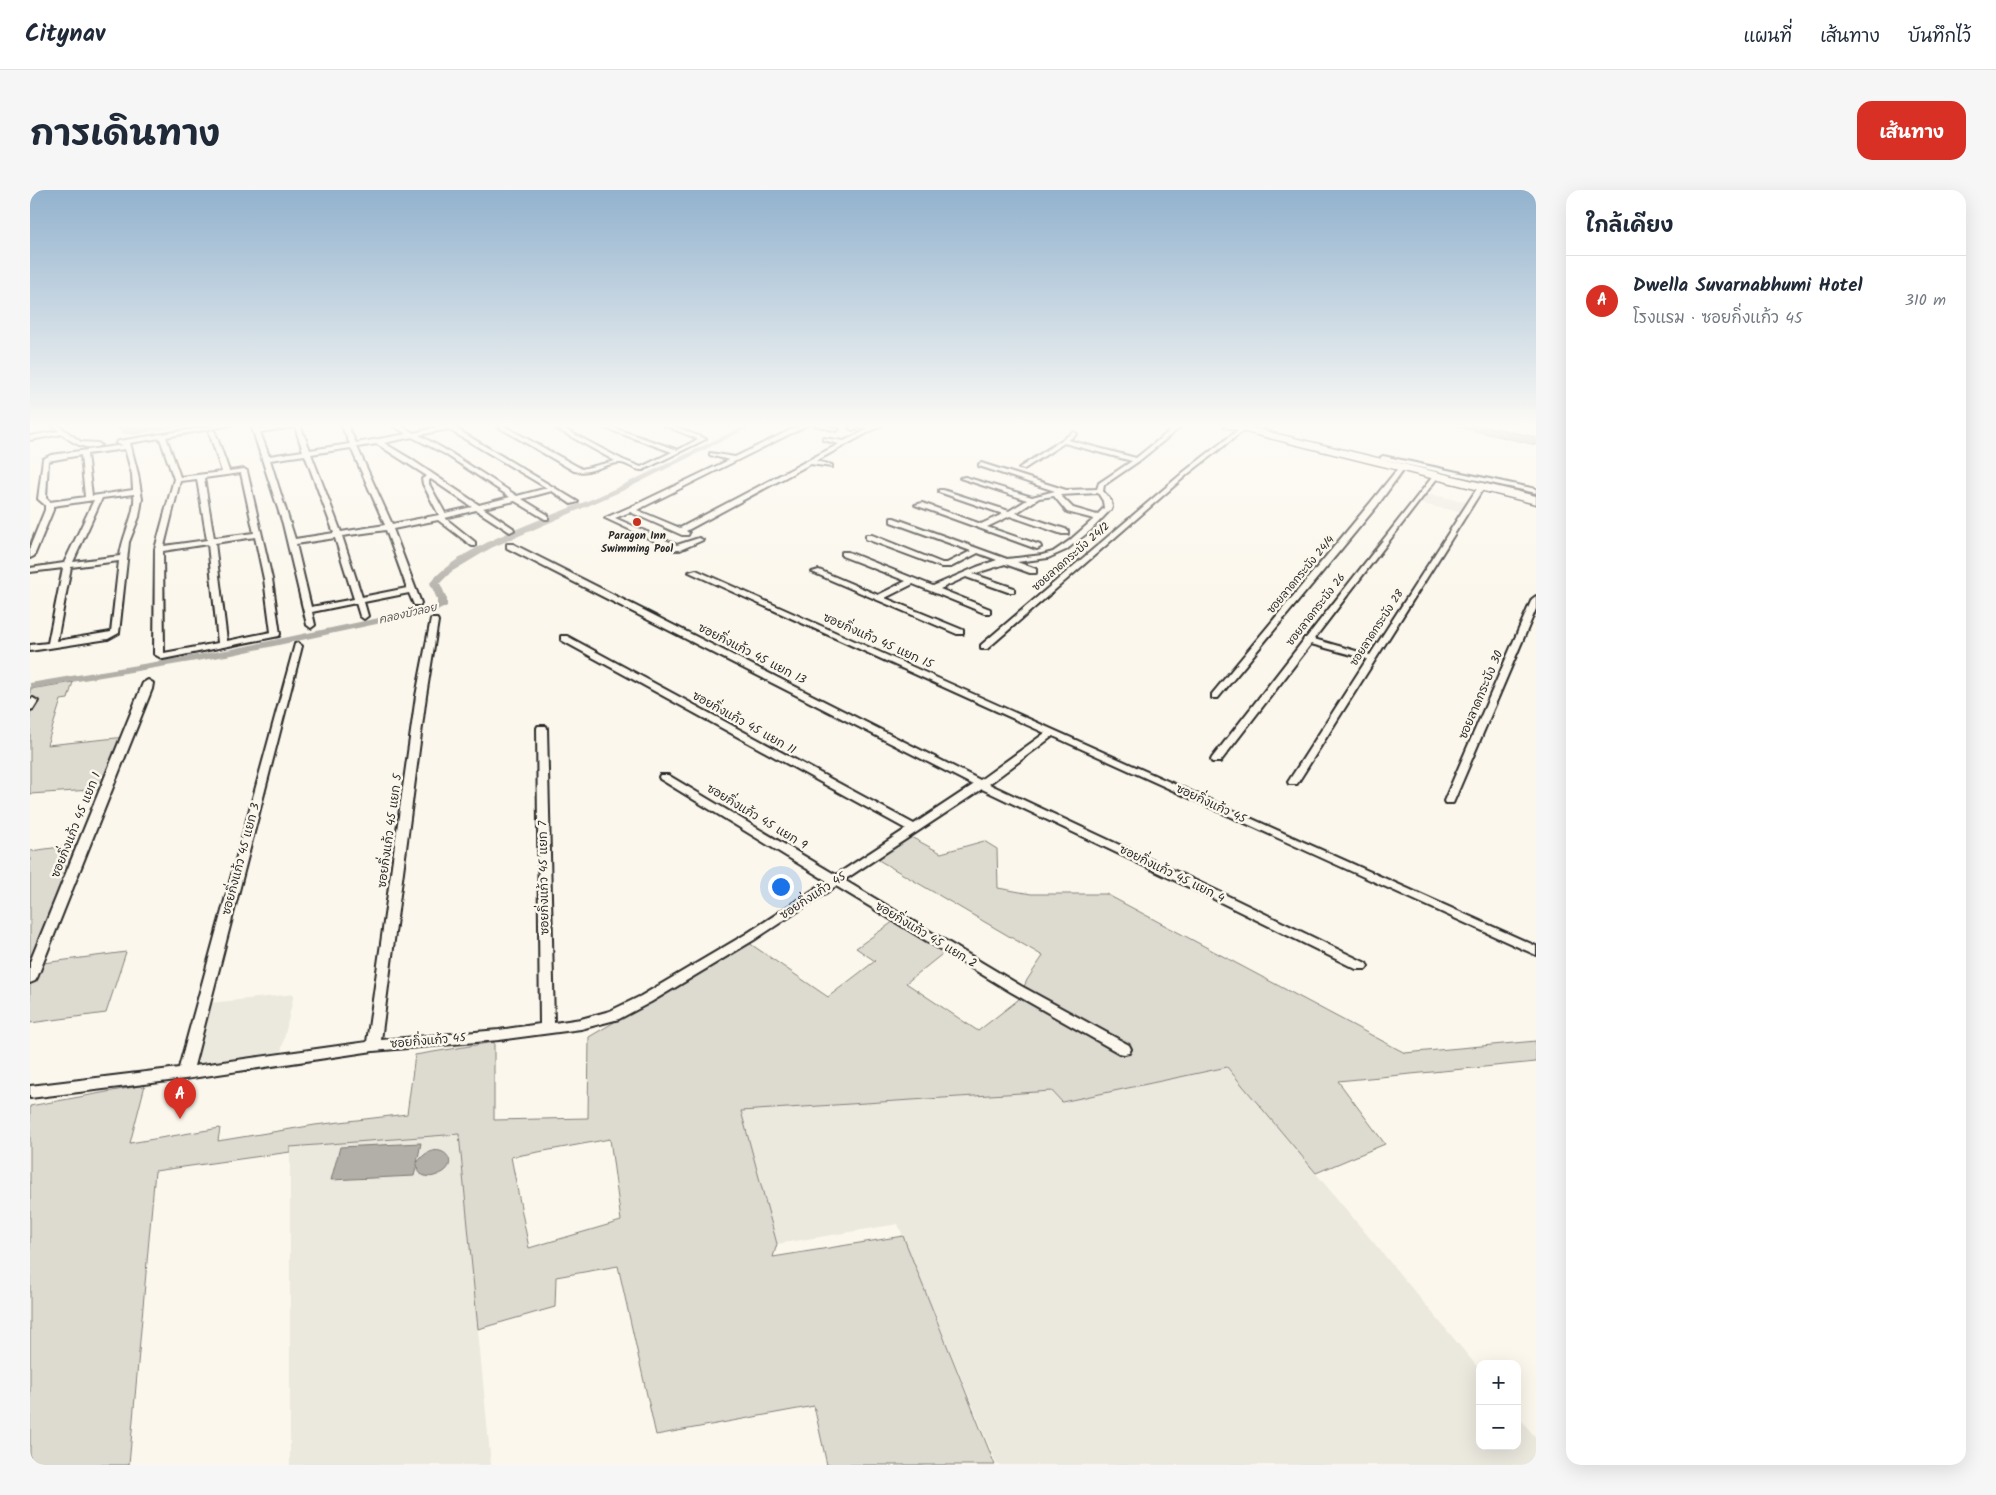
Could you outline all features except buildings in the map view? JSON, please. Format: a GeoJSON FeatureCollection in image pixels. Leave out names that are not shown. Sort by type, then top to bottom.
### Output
{"type":"FeatureCollection","features":[{"type":"Feature","properties":{"kind":"main road"},"geometry":{"type":"LineString","coordinates":[[1472,484],[1536,500]]}},
{"type":"Feature","properties":{"kind":"main road"},"geometry":{"type":"LineString","coordinates":[[1499,484],[1536,493]]}},
{"type":"Feature","properties":{"kind":"street"},"geometry":{"type":"LineString","coordinates":[[43,484],[42,499],[49,504],[138,492]]}},
{"type":"Feature","properties":{"kind":"street"},"geometry":{"type":"LineString","coordinates":[[88,484],[89,498]]}},
{"type":"Feature","properties":{"kind":"street"},"geometry":{"type":"LineString","coordinates":[[30,648],[108,636],[115,633],[123,558],[137,508],[137,484]]}},
{"type":"Feature","properties":{"kind":"street"},"geometry":{"type":"LineString","coordinates":[[175,484],[159,549],[159,654],[163,656],[271,636],[277,633],[259,534],[247,484]]}},
{"type":"Feature","properties":{"kind":"street"},"geometry":{"type":"LineString","coordinates":[[201,484],[211,541],[223,645]]}},
{"type":"Feature","properties":{"kind":"street"},"geometry":{"type":"LineString","coordinates":[[275,484],[291,542],[311,626]]}},
{"type":"Feature","properties":{"kind":"street"},"geometry":{"type":"LineString","coordinates":[[319,484],[338,535],[364,616]]}},
{"type":"Feature","properties":{"kind":"street"},"geometry":{"type":"LineString","coordinates":[[371,484],[389,527],[417,603]]}},
{"type":"Feature","properties":{"kind":"street"},"geometry":{"type":"LineString","coordinates":[[426,484],[441,516],[472,544]]}},
{"type":"Feature","properties":{"kind":"street"},"geometry":{"type":"LineString","coordinates":[[444,484],[510,530]]}},
{"type":"Feature","properties":{"kind":"street"},"geometry":{"type":"LineString","coordinates":[[495,484],[544,517]]}},
{"type":"Feature","properties":{"kind":"street"},"geometry":{"type":"LineString","coordinates":[[546,484],[574,502]]}},
{"type":"Feature","properties":{"kind":"street"},"geometry":{"type":"LineString","coordinates":[[631,510],[700,540],[677,548],[609,518],[631,510],[683,484]]}},
{"type":"Feature","properties":{"kind":"street"},"geometry":{"type":"LineString","coordinates":[[680,531],[767,484]]}},
{"type":"Feature","properties":{"kind":"street"},"geometry":{"type":"LineString","coordinates":[[984,484],[1032,499],[1062,493],[1101,493]]}},
{"type":"Feature","properties":{"kind":"street"},"geometry":{"type":"LineString","coordinates":[[1047,484],[1062,493],[1070,510],[1099,518]]}},
{"type":"Feature","properties":{"kind":"street"},"geometry":{"type":"LineString","coordinates":[[934,589],[966,574],[1005,561],[1051,555],[1062,550],[1099,518],[1109,505],[1101,493],[1099,486],[1101,484]]}},
{"type":"Feature","properties":{"kind":"street","name":"ซอยลาดกระบัง 24/2"},"geometry":{"type":"LineString","coordinates":[[984,647],[1172,484]]}},
{"type":"Feature","properties":{"kind":"street","name":"ซอยลาดกระบัง 24/4"},"geometry":{"type":"LineString","coordinates":[[1215,696],[1389,484]]}},
{"type":"Feature","properties":{"kind":"street","name":"ซอยลาดกระบัง 26"},"geometry":{"type":"LineString","coordinates":[[1216,760],[1307,640],[1429,484]]}},
{"type":"Feature","properties":{"kind":"street","name":"ซอยลาดกระบัง 28"},"geometry":{"type":"LineString","coordinates":[[1293,782],[1482,487]]}},
{"type":"Feature","properties":{"kind":"street"},"geometry":{"type":"LineString","coordinates":[[291,542],[389,527],[553,489]]}},
{"type":"Feature","properties":{"kind":"street"},"geometry":{"type":"LineString","coordinates":[[941,491],[1066,532]]}},
{"type":"Feature","properties":{"kind":"street"},"geometry":{"type":"LineString","coordinates":[[52,645],[67,566],[99,497]]}},
{"type":"Feature","properties":{"kind":"street"},"geometry":{"type":"LineString","coordinates":[[981,527],[1010,514],[1032,499]]}},
{"type":"Feature","properties":{"kind":"street"},"geometry":{"type":"LineString","coordinates":[[30,556],[49,504]]}},
{"type":"Feature","properties":{"kind":"street"},"geometry":{"type":"LineString","coordinates":[[919,505],[1037,547]]}},
{"type":"Feature","properties":{"kind":"street"},"geometry":{"type":"LineString","coordinates":[[894,520],[1033,571]]}},
{"type":"Feature","properties":{"kind":"street"},"geometry":{"type":"LineString","coordinates":[[159,549],[259,534]]}},
{"type":"Feature","properties":{"kind":"street"},"geometry":{"type":"LineString","coordinates":[[869,537],[940,565],[948,565],[976,551]]}},
{"type":"Feature","properties":{"kind":"street","name":"ซอยกิ่งแก้ว 45 แยก 13"},"geometry":{"type":"LineString","coordinates":[[510,546],[982,785]]}},
{"type":"Feature","properties":{"kind":"street"},"geometry":{"type":"LineString","coordinates":[[845,554],[987,611]]}},
{"type":"Feature","properties":{"kind":"street"},"geometry":{"type":"LineString","coordinates":[[30,570],[123,558]]}},
{"type":"Feature","properties":{"kind":"street","name":"ซอยกิ่งแก้ว 45 แยก 15"},"geometry":{"type":"LineString","coordinates":[[693,572],[1052,732]]}},
{"type":"Feature","properties":{"kind":"street"},"geometry":{"type":"LineString","coordinates":[[816,572],[960,632]]}},
{"type":"Feature","properties":{"kind":"street"},"geometry":{"type":"LineString","coordinates":[[966,574],[1011,590]]}},
{"type":"Feature","properties":{"kind":"street"},"geometry":{"type":"LineString","coordinates":[[878,598],[913,581]]}},
{"type":"Feature","properties":{"kind":"street"},"geometry":{"type":"LineString","coordinates":[[308,610],[412,590]]}},
{"type":"Feature","properties":{"kind":"street","name":"ซอยลาดกระบัง 30"},"geometry":{"type":"LineString","coordinates":[[1449,801],[1536,599]]}},
{"type":"Feature","properties":{"kind":"street","name":"ซอยกิ่งแก้ว 45 แยก 5"},"geometry":{"type":"LineString","coordinates":[[374,1046],[421,696],[434,621]]}},
{"type":"Feature","properties":{"kind":"street","name":"ซอยกิ่งแก้ว 45 แยก 11"},"geometry":{"type":"LineString","coordinates":[[564,638],[832,786],[913,828]]}},
{"type":"Feature","properties":{"kind":"street"},"geometry":{"type":"LineString","coordinates":[[1307,640],[1372,658]]}},
{"type":"Feature","properties":{"kind":"street","name":"ซอยกิ่งแก้ว 45 แยก 3"},"geometry":{"type":"LineString","coordinates":[[185,1073],[298,646]]}},
{"type":"Feature","properties":{"kind":"street","name":"ซอยกิ่งแก้ว 45 แยก 1"},"geometry":{"type":"LineString","coordinates":[[30,978],[148,683]]}},
{"type":"Feature","properties":{"kind":"street","name":"ซอยกิ่งแก้ว 45 แยก 7"},"geometry":{"type":"LineString","coordinates":[[542,728],[546,1028]]}},
{"type":"Feature","properties":{"kind":"street","name":"ซอยกิ่งแก้ว 45"},"geometry":{"type":"LineString","coordinates":[[30,1092],[185,1073],[374,1046],[581,1024],[606,1017],[646,1000],[750,937],[913,828],[982,785],[1052,732],[1536,951]]}},
{"type":"Feature","properties":{"kind":"street","name":"ซอยกิ่งแก้ว 45 แยก 9"},"geometry":{"type":"LineString","coordinates":[[664,777],[835,881]]}},
{"type":"Feature","properties":{"kind":"street","name":"ซอยกิ่งแก้ว 45 แยก 4"},"geometry":{"type":"LineString","coordinates":[[982,785],[1193,884],[1361,966]]}},
{"type":"Feature","properties":{"kind":"street","name":"ซอยกิ่งแก้ว 45 แยก 2"},"geometry":{"type":"LineString","coordinates":[[835,881],[1016,989],[1124,1050]]}},
{"type":"Feature","properties":{"kind":"shaded area"},"geometry":{"type":"Polygon","coordinates":[[[1423,493],[1467,502],[1461,512],[1416,503],[1423,493]]]}},
{"type":"Feature","properties":{"kind":"shaded area"},"geometry":{"type":"Polygon","coordinates":[[[73,682],[68,699],[61,700],[47,745],[126,737],[106,789],[30,794],[30,689],[73,682]]]}},
{"type":"Feature","properties":{"kind":"shaded area"},"geometry":{"type":"Polygon","coordinates":[[[909,836],[941,853],[984,841],[997,849],[998,888],[1031,894],[1106,894],[1405,1053],[1536,1041],[1536,1062],[1338,1081],[1385,1144],[1316,1173],[1227,1067],[1062,1102],[1052,1091],[741,1111],[777,1244],[773,1257],[903,1236],[995,1465],[827,1465],[814,1406],[656,1435],[618,1266],[556,1277],[555,1307],[478,1329],[459,1134],[290,1147],[290,1152],[155,1171],[129,1465],[30,1465],[30,1106],[145,1085],[130,1143],[220,1128],[218,1141],[315,1125],[407,1114],[415,1055],[494,1042],[494,1120],[588,1118],[589,1037],[749,943],[828,997],[875,961],[856,948],[897,919],[946,951],[906,983],[978,1031],[1018,1000],[1027,980],[1043,956],[875,858],[909,836]],[[610,1139],[511,1157],[529,1248],[621,1221],[610,1139]]]}},
{"type":"Feature","properties":{"kind":"shaded area"},"geometry":{"type":"Polygon","coordinates":[[[84,844],[36,964],[126,952],[106,1013],[30,1023],[30,851],[84,844]]]}},
{"type":"Feature","properties":{"kind":"shaded area"},"geometry":{"type":"Polygon","coordinates":[[[294,994],[281,1052],[192,1064],[210,1003],[294,994]]]}},
{"type":"Feature","properties":{"kind":"shaded area"},"geometry":{"type":"Polygon","coordinates":[[[1227,1067],[1476,1365],[1476,1450],[1521,1450],[1521,1420],[1536,1438],[1536,1465],[997,1465],[898,1224],[777,1244],[740,1111],[1052,1091],[1062,1102],[1227,1067]]]}},
{"type":"Feature","properties":{"kind":"shaded area"},"geometry":{"type":"Polygon","coordinates":[[[459,1134],[491,1465],[290,1465],[290,1147],[459,1134]]]}},
{"type":"Feature","properties":{"kind":"shaded area"},"geometry":{"type":"Polygon","coordinates":[[[421,1143],[417,1163],[425,1154],[440,1151],[446,1154],[449,1159],[449,1165],[446,1170],[434,1176],[427,1176],[418,1172],[417,1164],[414,1176],[331,1180],[340,1147],[421,1143]]]}},
{"type":"Feature","properties":{"kind":"waterway","name":"คลองบัวลอย"},"geometry":{"type":"LineString","coordinates":[[30,686],[232,652],[434,609],[442,606],[442,599],[435,583],[466,558],[512,535],[628,484]]}},
{"type":"Feature","properties":{"kind":"place","name":"Paragon Inn Swimming Pool"},"geometry":{"type":"Point","coordinates":[637,522]}},
{"type":"Feature","properties":{"kind":"place","name":"Dwella Suvarnabhumi Hotel"},"geometry":{"type":"Point","coordinates":[180,1119]}}]}
